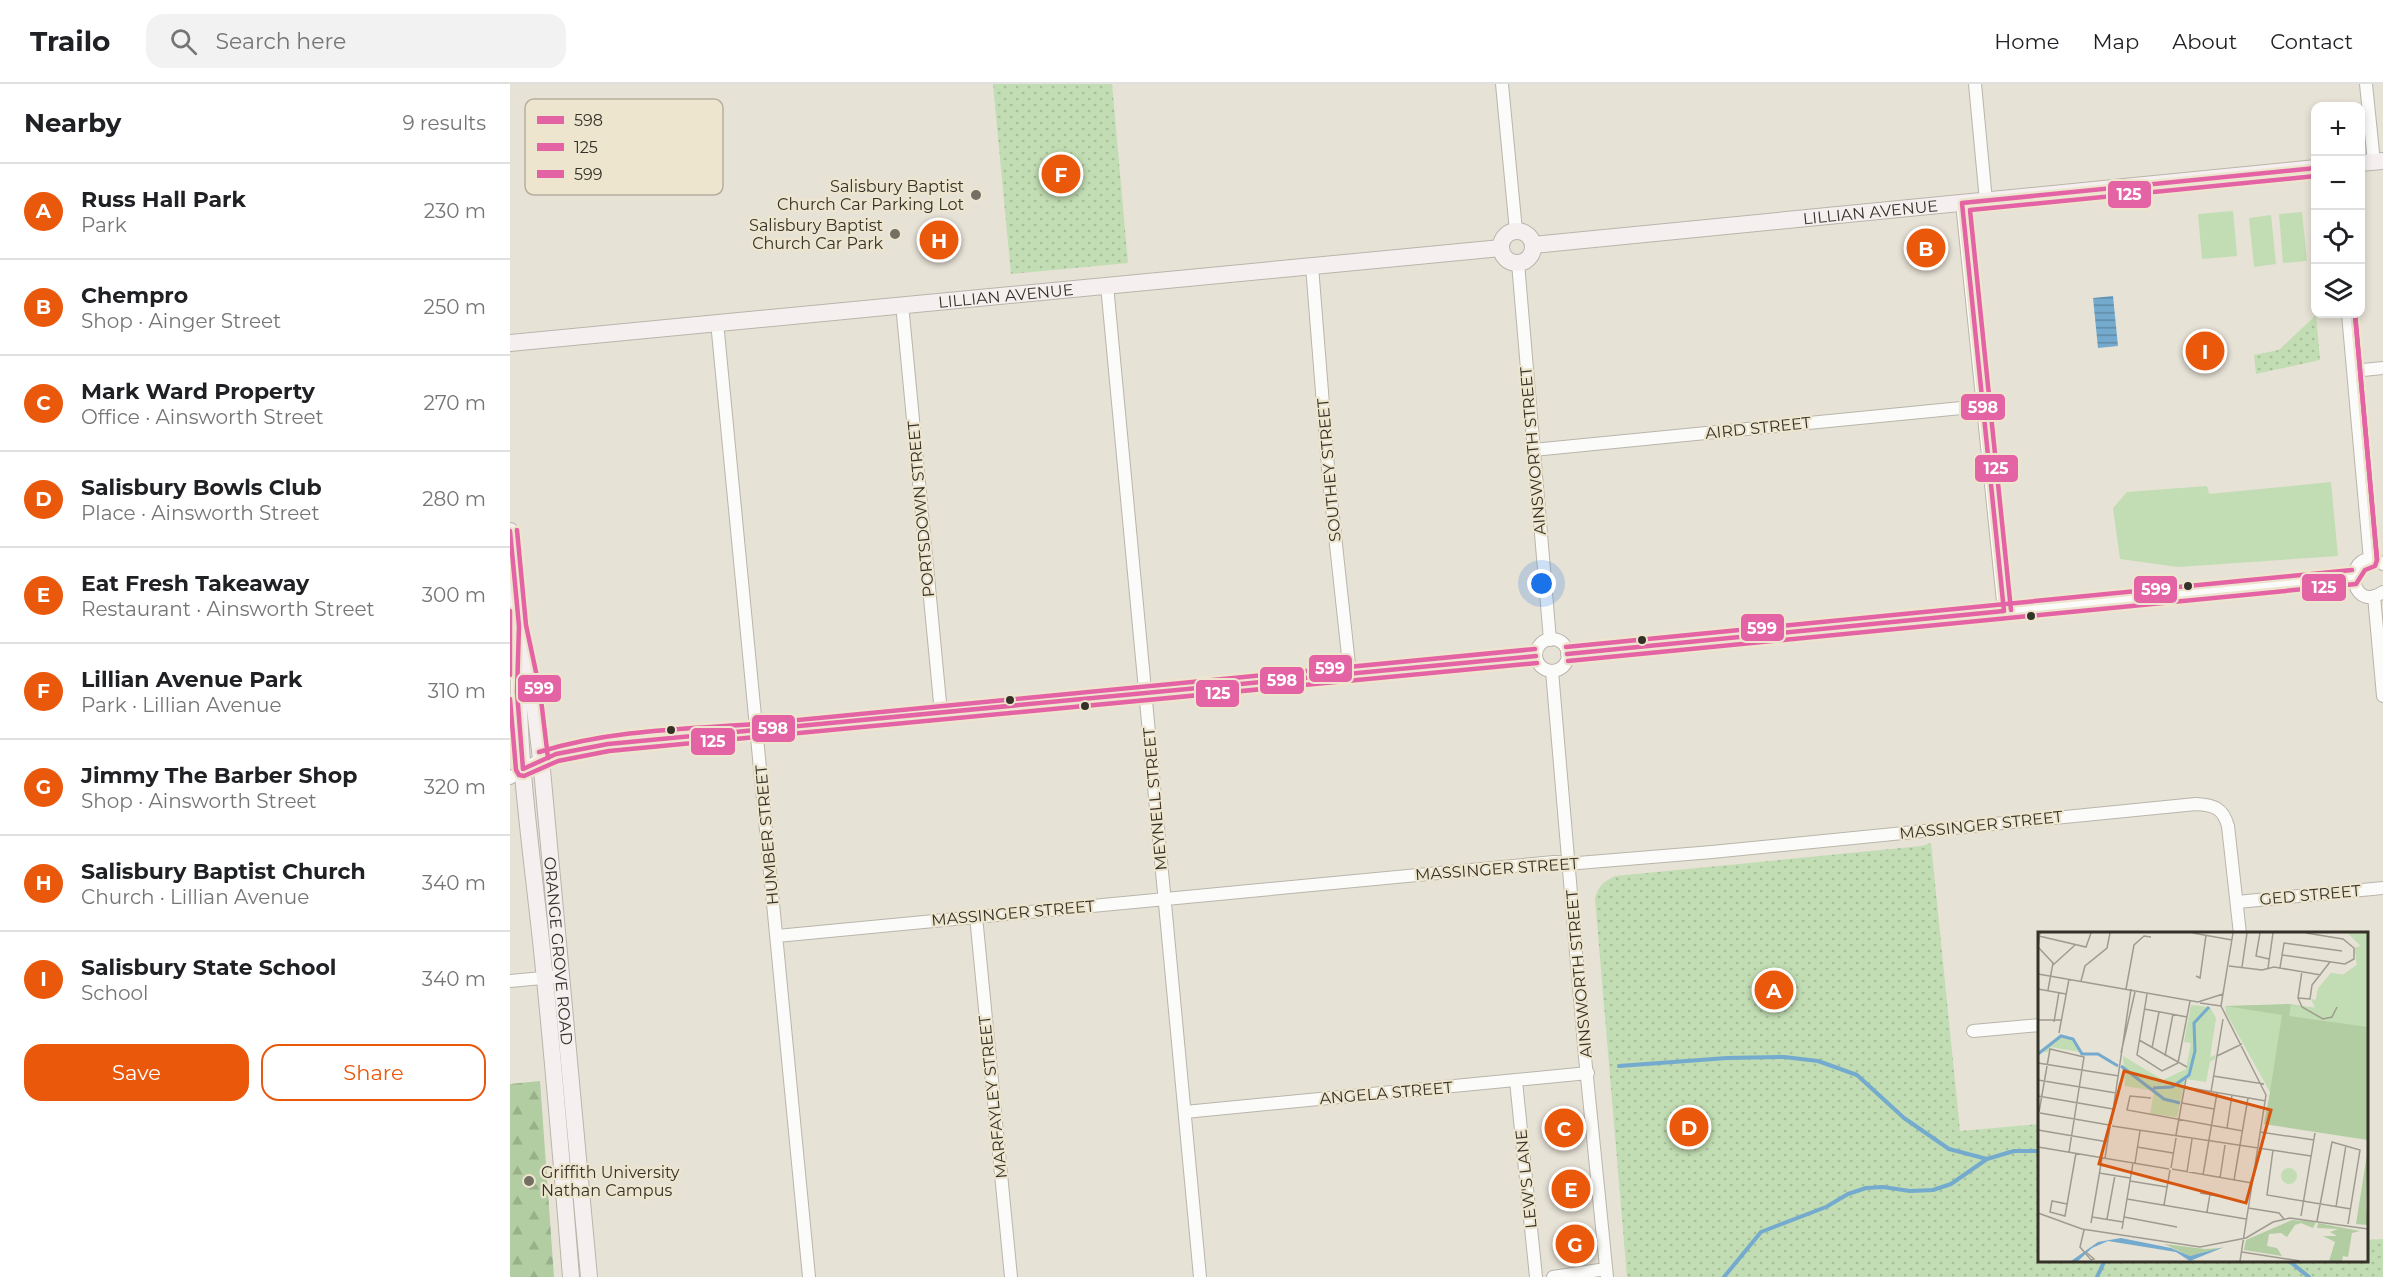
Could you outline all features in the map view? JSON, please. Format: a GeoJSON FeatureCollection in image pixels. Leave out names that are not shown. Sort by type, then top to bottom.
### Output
{"type":"FeatureCollection","features":[{"type":"Feature","properties":{"kind":"street"},"geometry":{"type":"LineString","coordinates":[[1502,84],[1516,231]]}},
{"type":"Feature","properties":{"kind":"street"},"geometry":{"type":"LineString","coordinates":[[1975,84],[1986,201]]}},
{"type":"Feature","properties":{"kind":"street"},"geometry":{"type":"LineString","coordinates":[[2366,84],[2372,162]]}},
{"type":"Feature","properties":{"kind":"street","name":"LILLIAN AVENUE"},"geometry":{"type":"LineString","coordinates":[[1533,245],[2311,168]]}},
{"type":"Feature","properties":{"kind":"street"},"geometry":{"type":"LineString","coordinates":[[1962,203],[2004,611]]}},
{"type":"Feature","properties":{"kind":"street"},"geometry":{"type":"LineString","coordinates":[[1516,231],[1529,236],[1533,245],[1528,259],[1518,263],[1504,257],[1501,248],[1503,238],[1516,231]]}},
{"type":"Feature","properties":{"kind":"street","name":"LILLIAN AVENUE"},"geometry":{"type":"LineString","coordinates":[[510,343],[1501,248]]}},
{"type":"Feature","properties":{"kind":"street","name":"AINSWORTH STREET"},"geometry":{"type":"LineString","coordinates":[[1518,263],[1550,639]]}},
{"type":"Feature","properties":{"kind":"street","name":"SOUTHEY STREET"},"geometry":{"type":"LineString","coordinates":[[1312,266],[1329,480],[1350,675]]}},
{"type":"Feature","properties":{"kind":"street","name":"MEYNELL STREET"},"geometry":{"type":"LineString","coordinates":[[1107,285],[1200,1277]]}},
{"type":"Feature","properties":{"kind":"street","name":"PORTSDOWN STREET"},"geometry":{"type":"LineString","coordinates":[[902,304],[940,713]]}},
{"type":"Feature","properties":{"kind":"street"},"geometry":{"type":"LineString","coordinates":[[2348,318],[2370,560]]}},
{"type":"Feature","properties":{"kind":"street","name":"HUMBER STREET"},"geometry":{"type":"LineString","coordinates":[[717,322],[809,1277]]}},
{"type":"Feature","properties":{"kind":"street"},"geometry":{"type":"LineString","coordinates":[[2353,371],[2383,368]]}},
{"type":"Feature","properties":{"kind":"street","name":"AIRD STREET"},"geometry":{"type":"LineString","coordinates":[[1533,450],[1982,406]]}},
{"type":"Feature","properties":{"kind":"street","name":"ORANGE GROVE ROAD"},"geometry":{"type":"LineString","coordinates":[[510,531],[519,626],[533,692],[541,759],[571,1277]]}},
{"type":"Feature","properties":{"kind":"street"},"geometry":{"type":"LineString","coordinates":[[2383,564],[2370,560],[2360,564],[2353,577],[2359,591],[2379,594],[2383,696]]}},
{"type":"Feature","properties":{"kind":"street"},"geometry":{"type":"LineString","coordinates":[[1567,654],[2353,577]]}},
{"type":"Feature","properties":{"kind":"street","name":"ORANGE GROVE ROAD"},"geometry":{"type":"LineString","coordinates":[[519,626],[517,773],[552,977],[589,1277]]}},
{"type":"Feature","properties":{"kind":"street"},"geometry":{"type":"LineString","coordinates":[[1550,639],[1564,645],[1567,654],[1565,664],[1552,671],[1543,668],[1536,656],[1538,647],[1550,639]]}},
{"type":"Feature","properties":{"kind":"street"},"geometry":{"type":"LineString","coordinates":[[517,773],[541,759],[560,752],[598,745],[1536,656]]}},
{"type":"Feature","properties":{"kind":"street","name":"AINSWORTH STREET"},"geometry":{"type":"LineString","coordinates":[[1552,671],[1606,1273]]}},
{"type":"Feature","properties":{"kind":"street","name":"MASSINGER STREET"},"geometry":{"type":"LineString","coordinates":[[777,936],[1560,861],[1585,863],[1712,852],[2196,804],[2217,808],[2225,816],[2237,902]]}},
{"type":"Feature","properties":{"kind":"street","name":"GED STREET"},"geometry":{"type":"LineString","coordinates":[[2237,902],[2383,888]]}},
{"type":"Feature","properties":{"kind":"street"},"geometry":{"type":"LineString","coordinates":[[2237,902],[2240,932]]}},
{"type":"Feature","properties":{"kind":"street","name":"MARFAYLEY STREET"},"geometry":{"type":"LineString","coordinates":[[976,916],[1011,1277]]}},
{"type":"Feature","properties":{"kind":"street"},"geometry":{"type":"LineString","coordinates":[[510,981],[552,977]]}},
{"type":"Feature","properties":{"kind":"street"},"geometry":{"type":"LineString","coordinates":[[1973,1031],[2038,1025]]}},
{"type":"Feature","properties":{"kind":"street","name":"ANGELA STREET"},"geometry":{"type":"LineString","coordinates":[[1185,1112],[1588,1073]]}},
{"type":"Feature","properties":{"kind":"street","name":"LEW'S LANE"},"geometry":{"type":"LineString","coordinates":[[1516,1081],[1536,1277]]}},
{"type":"Feature","properties":{"kind":"street"},"geometry":{"type":"LineString","coordinates":[[1553,1277],[1606,1273]]}},
{"type":"Feature","properties":{"kind":"green space"},"geometry":{"type":"Polygon","coordinates":[[[993,84],[1112,84],[1128,263],[1011,274],[993,84]]]}},
{"type":"Feature","properties":{"kind":"green space"},"geometry":{"type":"Polygon","coordinates":[[[2233,211],[2237,256],[2202,259],[2198,214],[2233,211]]]}},
{"type":"Feature","properties":{"kind":"green space"},"geometry":{"type":"Polygon","coordinates":[[[2302,212],[2307,261],[2283,263],[2279,214],[2302,212]]]}},
{"type":"Feature","properties":{"kind":"green space"},"geometry":{"type":"Polygon","coordinates":[[[2271,215],[2276,264],[2254,267],[2249,218],[2271,215]]]}},
{"type":"Feature","properties":{"kind":"green space"},"geometry":{"type":"Polygon","coordinates":[[[2313,318],[2316,318],[2320,360],[2256,374],[2254,355],[2279,350],[2313,318]]]}},
{"type":"Feature","properties":{"kind":"green space"},"geometry":{"type":"Polygon","coordinates":[[[2331,482],[2338,556],[2178,567],[2120,559],[2113,508],[2127,492],[2207,486],[2209,494],[2331,482]]]}},
{"type":"Feature","properties":{"kind":"green space"},"geometry":{"type":"Polygon","coordinates":[[[1931,843],[1960,1131],[2038,1124],[2038,1262],[2368,1262],[2368,1240],[2383,1239],[2383,1277],[1627,1277],[1595,899],[1599,888],[1615,876],[1922,846],[1931,843]]]}},
{"type":"Feature","properties":{"kind":"green space","name":"Griffith University Nathan Campus"},"geometry":{"type":"Polygon","coordinates":[[[540,1081],[554,1277],[510,1277],[510,1084],[540,1081]]]}},
{"type":"Feature","properties":{"kind":"water"},"geometry":{"type":"Polygon","coordinates":[[[2113,296],[2118,346],[2098,348],[2093,298],[2113,296]]]}},
{"type":"Feature","properties":{"kind":"waterway"},"geometry":{"type":"LineString","coordinates":[[1619,1066],[1727,1058],[1784,1057],[1818,1061],[1857,1075],[1904,1118],[1949,1149],[1987,1159]]}},
{"type":"Feature","properties":{"kind":"waterway"},"geometry":{"type":"LineString","coordinates":[[1724,1277],[1761,1232],[1826,1207],[1848,1194],[1866,1188],[1883,1187],[1910,1191],[1933,1190],[1951,1184],[1987,1159],[2014,1151],[2038,1151]]}},
{"type":"Feature","properties":{"kind":"waterway"},"geometry":{"type":"LineString","coordinates":[[2097,1277],[2104,1262]]}},
{"type":"Feature","properties":{"kind":"waterway"},"geometry":{"type":"LineString","coordinates":[[2290,1262],[2309,1277]]}},
{"type":"Feature","properties":{"kind":"transit line","name":"598"},"geometry":{"type":"LineString","coordinates":[[1962,203],[2311,168]]}},
{"type":"Feature","properties":{"kind":"transit line","name":"125"},"geometry":{"type":"LineString","coordinates":[[2011,610],[1970,210],[2311,176]]}},
{"type":"Feature","properties":{"kind":"transit line","name":"598"},"geometry":{"type":"LineString","coordinates":[[1962,203],[2004,611]]}},
{"type":"Feature","properties":{"kind":"transit line","name":"125"},"geometry":{"type":"LineString","coordinates":[[1568,661],[2356,584],[2365,570],[2375,566],[2377,560],[2355,318]]}},
{"type":"Feature","properties":{"kind":"transit line","name":"599"},"geometry":{"type":"LineString","coordinates":[[2355,318],[2377,559]]}},
{"type":"Feature","properties":{"kind":"transit line","name":"599"},"geometry":{"type":"LineString","coordinates":[[517,530],[526,625],[540,691],[548,758]]}},
{"type":"Feature","properties":{"kind":"transit line","name":"598"},"geometry":{"type":"LineString","coordinates":[[510,531],[519,626],[517,692],[523,769]]}},
{"type":"Feature","properties":{"kind":"transit line","name":"599"},"geometry":{"type":"LineString","coordinates":[[1566,647],[2352,570]]}},
{"type":"Feature","properties":{"kind":"transit line","name":"125"},"geometry":{"type":"LineString","coordinates":[[510,611],[510,675]]}},
{"type":"Feature","properties":{"kind":"transit line","name":"598"},"geometry":{"type":"LineString","coordinates":[[1567,654],[2004,611]]}},
{"type":"Feature","properties":{"kind":"transit line","name":"599"},"geometry":{"type":"LineString","coordinates":[[539,752],[593,739],[674,729],[756,724],[1535,649]]}},
{"type":"Feature","properties":{"kind":"transit line","name":"598"},"geometry":{"type":"LineString","coordinates":[[523,769],[556,754],[608,744],[1536,656]]}},
{"type":"Feature","properties":{"kind":"transit line","name":"125"},"geometry":{"type":"LineString","coordinates":[[510,699],[516,770],[519,775],[524,776],[558,761],[609,751],[1537,663]]}},
{"type":"Feature","properties":{"kind":"place","name":"Lillian Avenue Park"},"geometry":{"type":"Point","coordinates":[1061,174]}},
{"type":"Feature","properties":{"kind":"place","name":"Salisbury Baptist Church Car Parking Lot"},"geometry":{"type":"Point","coordinates":[976,195]}},
{"type":"Feature","properties":{"kind":"place","name":"Salisbury Baptist Church Car Park"},"geometry":{"type":"Point","coordinates":[895,234]}},
{"type":"Feature","properties":{"kind":"place","name":"Salisbury Baptist Church"},"geometry":{"type":"Point","coordinates":[939,240]}},
{"type":"Feature","properties":{"kind":"place","name":"Chempro"},"geometry":{"type":"Point","coordinates":[1926,248]}},
{"type":"Feature","properties":{"kind":"place","name":"Salisbury State School"},"geometry":{"type":"Point","coordinates":[2205,351]}},
{"type":"Feature","properties":{"kind":"place","name":"Russ Hall Park"},"geometry":{"type":"Point","coordinates":[1774,990]}},
{"type":"Feature","properties":{"kind":"place","name":"Salisbury Bowls Club"},"geometry":{"type":"Point","coordinates":[1689,1127]}},
{"type":"Feature","properties":{"kind":"place","name":"Mark Ward Property"},"geometry":{"type":"Point","coordinates":[1564,1128]}},
{"type":"Feature","properties":{"kind":"place","name":"Griffith University Nathan Campus"},"geometry":{"type":"Point","coordinates":[529,1181]}},
{"type":"Feature","properties":{"kind":"place","name":"Eat Fresh Takeaway"},"geometry":{"type":"Point","coordinates":[1571,1189]}},
{"type":"Feature","properties":{"kind":"place","name":"Jimmy The Barber Shop"},"geometry":{"type":"Point","coordinates":[1575,1244]}}]}
